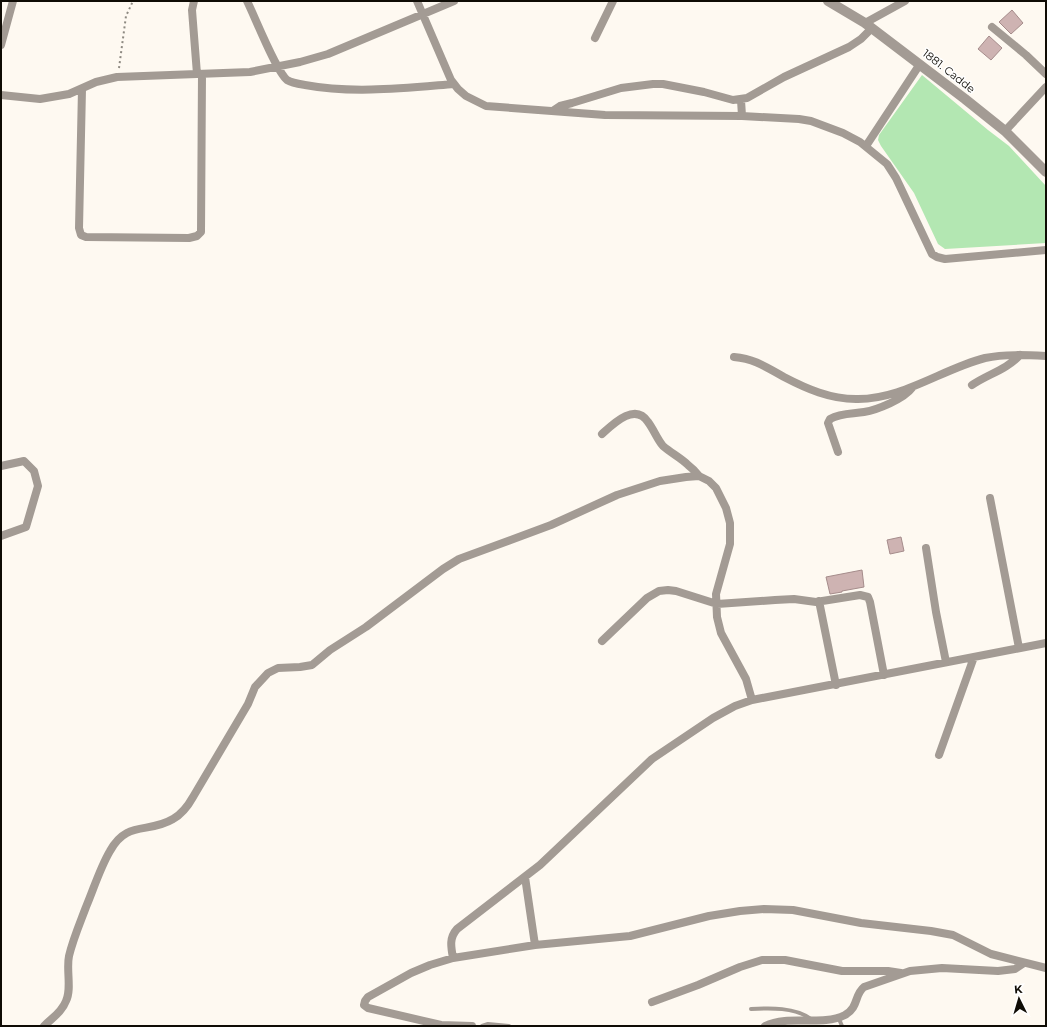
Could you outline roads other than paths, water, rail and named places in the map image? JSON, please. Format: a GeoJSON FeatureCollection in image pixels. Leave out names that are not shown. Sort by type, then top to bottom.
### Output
{"type":"FeatureCollection","features":[{"type":"Feature","properties":{"kind":"street"},"geometry":{"type":"LineString","coordinates":[[1,45],[13,1]]}},
{"type":"Feature","properties":{"kind":"street"},"geometry":{"type":"LineString","coordinates":[[82,89],[79,228],[81,235],[86,237],[189,238],[197,236],[201,232],[200,74],[192,10],[194,1]]}},
{"type":"Feature","properties":{"kind":"street"},"geometry":{"type":"LineString","coordinates":[[248,1],[278,66],[287,80],[295,83],[326,88],[375,89],[454,84]]}},
{"type":"Feature","properties":{"kind":"street"},"geometry":{"type":"LineString","coordinates":[[417,1],[451,80],[466,96],[486,106],[605,115],[742,116],[811,121],[843,133],[866,146],[887,164],[896,178],[932,254],[937,257],[945,258],[1046,250]]}},
{"type":"Feature","properties":{"kind":"street"},"geometry":{"type":"LineString","coordinates":[[1,96],[40,99],[69,94],[96,82],[118,77],[250,72],[300,62],[328,54],[454,1]]}},
{"type":"Feature","properties":{"kind":"street"},"geometry":{"type":"LineString","coordinates":[[595,38],[613,1]]}},
{"type":"Feature","properties":{"kind":"street","name":"1881. Cadde"},"geometry":{"type":"LineString","coordinates":[[828,1],[869,26],[920,64],[1005,131],[1046,172]]}},
{"type":"Feature","properties":{"kind":"street"},"geometry":{"type":"LineString","coordinates":[[554,110],[560,106],[621,88],[653,84],[663,84],[704,92],[733,100],[741,100],[817,60],[850,47],[860,39],[869,26],[905,1]]}},
{"type":"Feature","properties":{"kind":"street"},"geometry":{"type":"LineString","coordinates":[[992,27],[1026,55],[1046,74]]}},
{"type":"Feature","properties":{"kind":"street"},"geometry":{"type":"LineString","coordinates":[[866,146],[920,64]]}},
{"type":"Feature","properties":{"kind":"street"},"geometry":{"type":"LineString","coordinates":[[1005,131],[1046,88]]}},
{"type":"Feature","properties":{"kind":"street"},"geometry":{"type":"LineString","coordinates":[[741,100],[742,116]]}},
{"type":"Feature","properties":{"kind":"street"},"geometry":{"type":"LineString","coordinates":[[734,357],[754,360],[811,390],[825,395],[837,398],[856,399],[875,397],[913,386],[953,369],[985,358],[1020,355],[1046,356]]}},
{"type":"Feature","properties":{"kind":"street"},"geometry":{"type":"LineString","coordinates":[[972,385],[1006,368],[1020,355]]}},
{"type":"Feature","properties":{"kind":"street"},"geometry":{"type":"LineString","coordinates":[[838,452],[828,423],[830,419],[839,415],[865,412],[878,408],[902,397],[909,392],[913,386]]}},
{"type":"Feature","properties":{"kind":"street"},"geometry":{"type":"LineString","coordinates":[[602,434],[622,417],[635,414],[641,415],[649,423],[658,440],[664,446],[688,464],[699,476],[709,481],[716,488],[726,508],[730,523],[730,544],[716,594],[719,626],[724,640],[746,679],[752,700]]}},
{"type":"Feature","properties":{"kind":"street"},"geometry":{"type":"LineString","coordinates":[[1,466],[24,461],[34,471],[38,486],[26,527],[1,536]]}},
{"type":"Feature","properties":{"kind":"street"},"geometry":{"type":"LineString","coordinates":[[44,1026],[62,1009],[67,1000],[68,964],[73,940],[110,850],[121,836],[127,832],[166,823],[183,812],[248,704],[255,687],[268,673],[278,668],[312,665],[330,650],[366,627],[443,569],[459,560],[551,525],[617,495],[660,481],[699,476]]}},
{"type":"Feature","properties":{"kind":"street"},"geometry":{"type":"LineString","coordinates":[[990,498],[1019,648]]}},
{"type":"Feature","properties":{"kind":"street"},"geometry":{"type":"LineString","coordinates":[[926,548],[936,612],[946,662]]}},
{"type":"Feature","properties":{"kind":"street"},"geometry":{"type":"LineString","coordinates":[[602,641],[647,598],[659,591],[676,591],[717,604],[775,600],[819,601],[860,595],[868,597],[870,602],[884,675]]}},
{"type":"Feature","properties":{"kind":"street"},"geometry":{"type":"LineString","coordinates":[[819,601],[836,685]]}},
{"type":"Feature","properties":{"kind":"street"},"geometry":{"type":"LineString","coordinates":[[453,958],[451,949],[452,935],[457,929],[540,865],[652,759],[713,718],[734,706],[752,700],[836,685],[1046,643]]}},
{"type":"Feature","properties":{"kind":"street"},"geometry":{"type":"LineString","coordinates":[[939,755],[974,657]]}},
{"type":"Feature","properties":{"kind":"street"},"geometry":{"type":"LineString","coordinates":[[525,877],[534,945]]}},
{"type":"Feature","properties":{"kind":"street"},"geometry":{"type":"LineString","coordinates":[[472,1026],[441,1025],[368,1008],[364,1005],[364,1001],[368,997],[411,973],[453,958],[534,945],[630,936],[709,916],[740,911],[780,909],[793,910],[861,923],[954,934],[990,954],[1046,968]]}},
{"type":"Feature","properties":{"kind":"street"},"geometry":{"type":"LineString","coordinates":[[652,1002],[698,985],[740,967],[762,960],[784,960],[842,971],[888,971],[903,973]]}},
{"type":"Feature","properties":{"kind":"street"},"geometry":{"type":"LineString","coordinates":[[765,1026],[775,1023],[789,1022],[841,1022],[856,1005],[860,990],[864,987],[903,973],[931,968],[998,972],[1015,969],[1024,963]]}},
{"type":"Feature","properties":{"kind":"lane"},"geometry":{"type":"LineString","coordinates":[[751,1009],[766,1008],[786,1010],[802,1015],[814,1022]]}},
{"type":"Feature","properties":{"kind":"lane"},"geometry":{"type":"LineString","coordinates":[[482,1026],[488,1024],[508,1026]]}}]}
